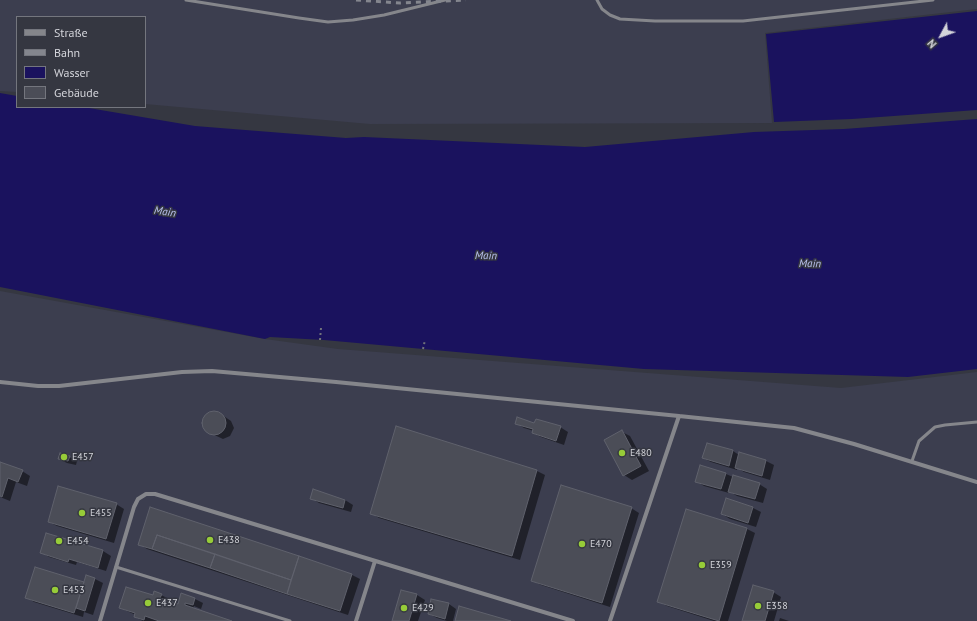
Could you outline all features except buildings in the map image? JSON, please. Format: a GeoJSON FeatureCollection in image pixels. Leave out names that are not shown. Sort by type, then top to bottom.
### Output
{"type":"FeatureCollection","features":[{"type":"Feature","properties":{"kind":"street"},"geometry":{"type":"LineString","coordinates":[[0,382],[38,386],[59,386],[182,372],[218,372],[336,382],[679,416],[794,428],[912,461],[977,482]]}},
{"type":"Feature","properties":{"kind":"street"},"geometry":{"type":"LineString","coordinates":[[610,621],[679,416]]}},
{"type":"Feature","properties":{"kind":"street"},"geometry":{"type":"LineString","coordinates":[[100,621],[134,507],[138,499],[146,494],[155,494],[573,621]]}},
{"type":"Feature","properties":{"kind":"street"},"geometry":{"type":"LineString","coordinates":[[356,621],[374,561]]}},
{"type":"Feature","properties":{"kind":"lane"},"geometry":{"type":"LineString","coordinates":[[186,0],[328,22],[384,16],[445,0]]}},
{"type":"Feature","properties":{"kind":"lane"},"geometry":{"type":"LineString","coordinates":[[597,0],[602,9],[610,15],[620,19],[655,21],[743,21],[933,0]]}},
{"type":"Feature","properties":{"kind":"lane"},"geometry":{"type":"LineString","coordinates":[[912,461],[919,441],[935,427],[977,422]]}},
{"type":"Feature","properties":{"kind":"lane"},"geometry":{"type":"LineString","coordinates":[[116,567],[290,621]]}},
{"type":"Feature","properties":{"kind":"path"},"geometry":{"type":"LineString","coordinates":[[320,340],[321,328]]}},
{"type":"Feature","properties":{"kind":"path"},"geometry":{"type":"LineString","coordinates":[[424,349],[425,340]]}},
{"type":"Feature","properties":{"kind":"shaded area"},"geometry":{"type":"Polygon","coordinates":[[[0,0],[977,0],[977,9],[765,33],[772,123],[370,124],[146,104],[146,16],[16,16],[16,92],[0,91],[0,0]]]}},
{"type":"Feature","properties":{"kind":"shaded area"},"geometry":{"type":"Polygon","coordinates":[[[0,291],[265,339],[338,349],[841,388],[977,372],[977,621],[0,621],[0,291]]]}},
{"type":"Feature","properties":{"kind":"water"},"geometry":{"type":"Polygon","coordinates":[[[977,11],[977,110],[852,119],[774,122],[766,34],[977,11]]]}},
{"type":"Feature","properties":{"kind":"water","name":"Main"},"geometry":{"type":"Polygon","coordinates":[[[0,93],[16,96],[16,108],[89,108],[195,126],[346,138],[364,137],[585,147],[754,132],[844,129],[977,119],[977,369],[908,377],[644,369],[324,340],[270,337],[265,339],[0,287],[0,93]]]}},
{"type":"Feature","properties":{"kind":"railway"},"geometry":{"type":"LineString","coordinates":[[356,0],[400,3],[466,0]]}},
{"type":"Feature","properties":{"kind":"place","name":"E480"},"geometry":{"type":"Point","coordinates":[622,453]}},
{"type":"Feature","properties":{"kind":"place","name":"E457"},"geometry":{"type":"Point","coordinates":[64,457]}},
{"type":"Feature","properties":{"kind":"place","name":"E455"},"geometry":{"type":"Point","coordinates":[82,513]}},
{"type":"Feature","properties":{"kind":"place","name":"E438"},"geometry":{"type":"Point","coordinates":[210,540]}},
{"type":"Feature","properties":{"kind":"place","name":"E454"},"geometry":{"type":"Point","coordinates":[59,541]}},
{"type":"Feature","properties":{"kind":"place","name":"E470"},"geometry":{"type":"Point","coordinates":[582,544]}},
{"type":"Feature","properties":{"kind":"place","name":"E359"},"geometry":{"type":"Point","coordinates":[702,565]}},
{"type":"Feature","properties":{"kind":"place","name":"E453"},"geometry":{"type":"Point","coordinates":[55,590]}},
{"type":"Feature","properties":{"kind":"place","name":"E437"},"geometry":{"type":"Point","coordinates":[148,603]}},
{"type":"Feature","properties":{"kind":"place","name":"E358"},"geometry":{"type":"Point","coordinates":[758,606]}},
{"type":"Feature","properties":{"kind":"place","name":"E429"},"geometry":{"type":"Point","coordinates":[404,608]}}]}
